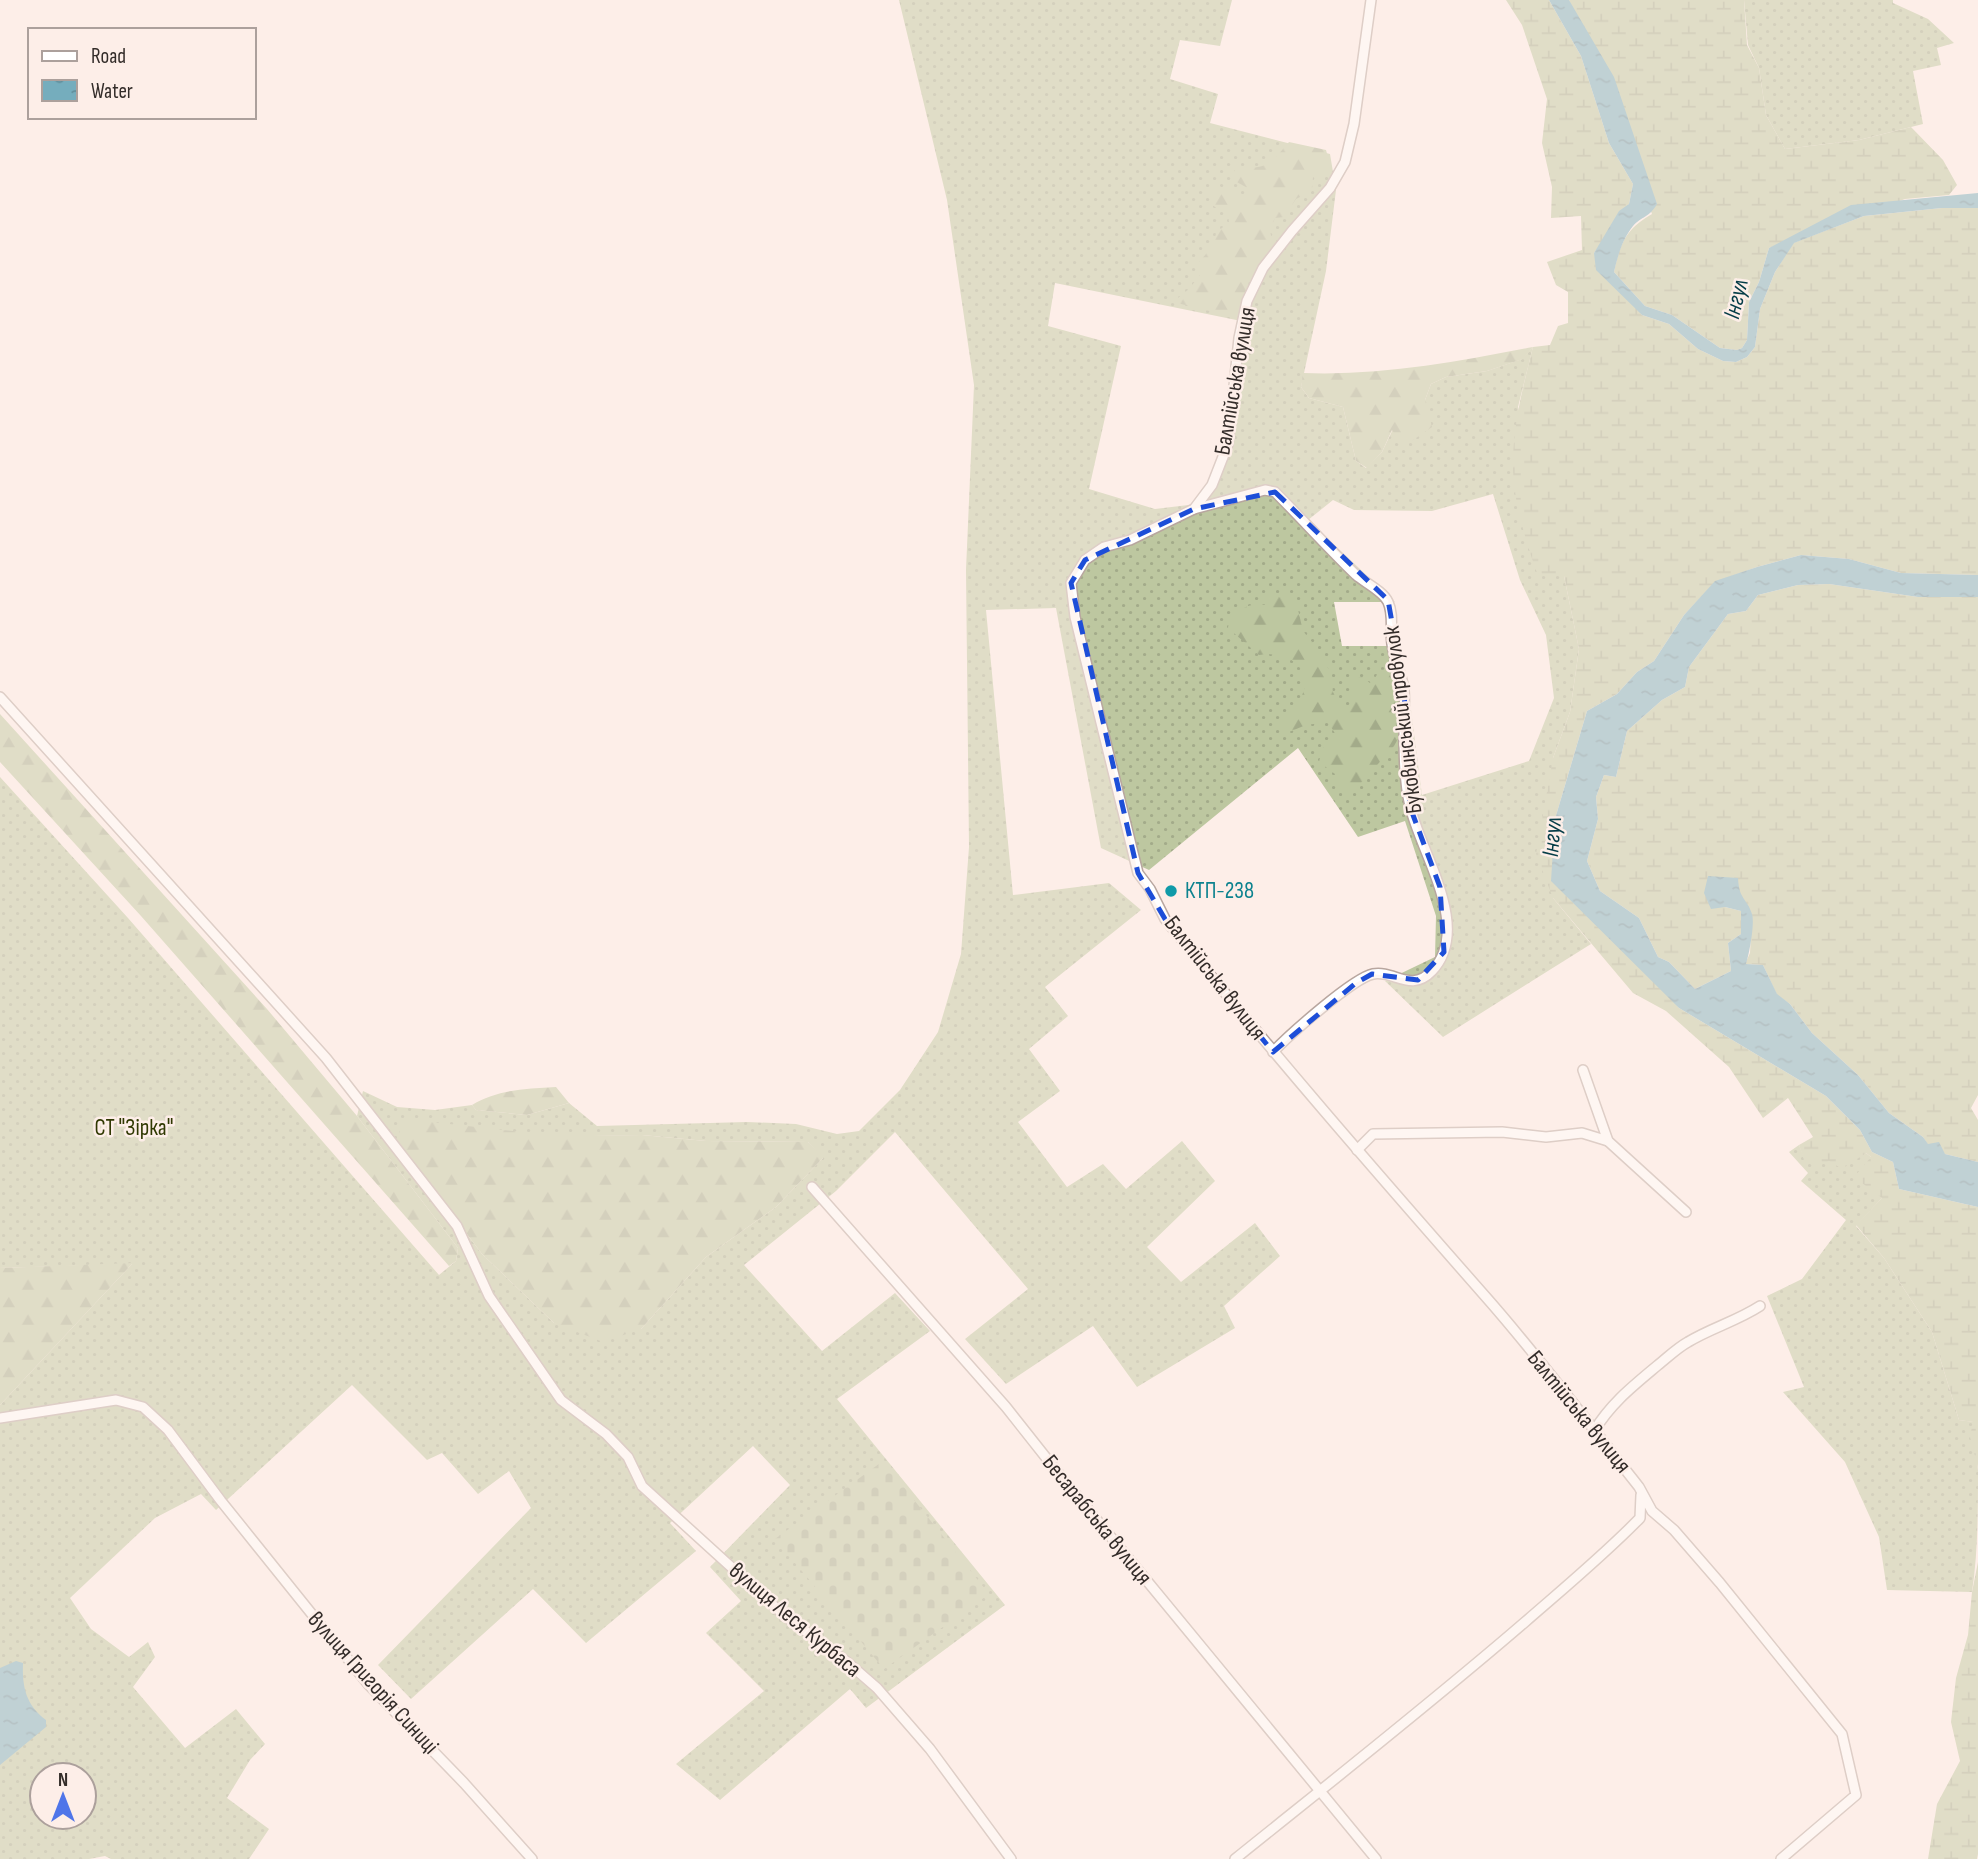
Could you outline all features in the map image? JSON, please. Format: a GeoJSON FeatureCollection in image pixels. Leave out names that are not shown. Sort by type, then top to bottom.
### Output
{"type":"FeatureCollection","features":[{"type":"Feature","properties":{"kind":"street","name":"Балтійська вулиця"},"geometry":{"type":"LineString","coordinates":[[1371,0],[1354,124],[1345,163],[1330,188],[1292,230],[1263,268],[1247,301],[1239,338],[1228,444],[1212,485],[1194,509],[1130,540],[1104,547],[1085,560],[1071,583],[1076,617],[1138,873],[1150,889],[1165,919],[1273,1052],[1486,1297],[1639,1487],[1651,1511],[1674,1530],[1720,1583],[1842,1734],[1856,1795],[1781,1859]]}},
{"type":"Feature","properties":{"kind":"street","name":"Буковинський провулок"},"geometry":{"type":"LineString","coordinates":[[1194,509],[1265,490],[1275,492],[1357,576],[1388,600],[1392,620],[1392,644],[1404,690],[1405,767],[1410,807],[1424,852],[1440,887],[1447,920],[1444,952],[1432,971],[1418,980],[1401,980],[1383,974],[1372,974],[1356,983],[1291,1033],[1273,1052]]}},
{"type":"Feature","properties":{"kind":"street","name":"вулиця Леся Курбаса"},"geometry":{"type":"LineString","coordinates":[[0,697],[326,1058],[457,1226],[489,1296],[561,1400],[606,1434],[628,1457],[642,1486],[785,1616],[846,1661],[877,1688],[930,1749],[1011,1859]]}},
{"type":"Feature","properties":{"kind":"street"},"geometry":{"type":"LineString","coordinates":[[1583,1070],[1608,1141]]}},
{"type":"Feature","properties":{"kind":"street"},"geometry":{"type":"LineString","coordinates":[[1357,1150],[1373,1134],[1502,1132],[1546,1137],[1582,1133],[1608,1141],[1686,1212]]}},
{"type":"Feature","properties":{"kind":"street","name":"Бесарабська вулиця"},"geometry":{"type":"LineString","coordinates":[[812,1187],[1006,1407],[1376,1859]]}},
{"type":"Feature","properties":{"kind":"street"},"geometry":{"type":"LineString","coordinates":[[1594,1431],[1622,1394],[1685,1343],[1722,1324],[1742,1319],[1760,1306]]}},
{"type":"Feature","properties":{"kind":"street","name":"вулиця Григорія Синиці"},"geometry":{"type":"LineString","coordinates":[[0,1418],[116,1400],[143,1407],[169,1430],[221,1501],[368,1684],[464,1783],[532,1859]]}},
{"type":"Feature","properties":{"kind":"street"},"geometry":{"type":"LineString","coordinates":[[1234,1859],[1353,1766],[1616,1543],[1640,1518],[1642,1501],[1639,1487]]}},
{"type":"Feature","properties":{"kind":"highlighted area"},"geometry":{"type":"Polygon","coordinates":[[[1275,492],[1388,600],[1404,690],[1410,807],[1440,887],[1444,952],[1418,980],[1372,974],[1356,983],[1273,1052],[1165,919],[1138,873],[1071,583],[1085,560],[1194,509],[1275,492]]]}},
{"type":"Feature","properties":{"kind":"green space","name":"СТ \"Зірка\""},"geometry":{"type":"Polygon","coordinates":[[[899,0],[1232,0],[1220,46],[1180,40],[1170,79],[1218,94],[1210,123],[1330,154],[1336,190],[1326,271],[1301,387],[1309,398],[1343,407],[1356,461],[1366,468],[1382,452],[1393,429],[1425,400],[1431,384],[1446,377],[1487,371],[1522,359],[1533,347],[1518,407],[1564,576],[1579,649],[1570,712],[1553,758],[1553,898],[1591,944],[1443,1037],[1385,981],[1435,957],[1436,916],[1405,821],[1358,837],[1298,748],[1149,870],[1101,848],[1056,608],[986,610],[1013,895],[1109,883],[1141,910],[1045,987],[1068,1016],[1029,1049],[1060,1091],[1018,1122],[1067,1187],[1103,1164],[1126,1189],[1182,1141],[1215,1181],[1147,1247],[1181,1282],[1255,1223],[1280,1256],[1224,1306],[1235,1328],[1137,1387],[1093,1326],[1006,1384],[965,1339],[1028,1289],[895,1132],[836,1191],[744,1265],[822,1351],[895,1293],[930,1331],[837,1399],[1005,1605],[866,1708],[850,1689],[720,1800],[676,1764],[764,1691],[706,1633],[741,1601],[710,1567],[790,1485],[753,1446],[670,1523],[696,1551],[586,1643],[533,1589],[411,1699],[378,1665],[531,1508],[509,1471],[478,1494],[442,1453],[427,1460],[352,1385],[216,1510],[201,1494],[155,1518],[70,1598],[91,1629],[129,1657],[148,1642],[155,1657],[133,1687],[185,1748],[236,1709],[265,1744],[250,1760],[227,1798],[269,1829],[249,1859],[111,1859],[105,1856],[89,1859],[0,1859],[0,1405],[132,1264],[0,1268],[0,777],[128,918],[439,1275],[456,1261],[458,1248],[357,1116],[363,1091],[397,1107],[435,1110],[472,1105],[476,1110],[527,1115],[569,1103],[597,1126],[747,1122],[796,1124],[837,1134],[859,1131],[900,1090],[938,1032],[961,954],[969,847],[966,570],[974,385],[947,200],[899,0]],[[1055,283],[1048,326],[1121,346],[1089,489],[1155,509],[1205,503],[1220,479],[1232,444],[1241,365],[1251,323],[1055,283]],[[1493,494],[1432,511],[1354,510],[1333,500],[1308,520],[1395,602],[1334,602],[1342,646],[1396,646],[1408,687],[1422,795],[1529,761],[1554,698],[1546,635],[1520,580],[1493,494]],[[642,1135],[396,1140],[482,1254],[554,1323],[641,1329],[706,1257],[776,1207],[823,1158],[808,1142],[706,1141],[642,1135]]]}},
{"type":"Feature","properties":{"kind":"green space"},"geometry":{"type":"Polygon","coordinates":[[[1506,0],[1549,0],[1581,56],[1609,143],[1633,184],[1629,204],[1594,253],[1642,315],[1669,324],[1698,349],[1723,361],[1736,362],[1747,357],[1755,347],[1760,309],[1775,272],[1793,243],[1864,216],[1942,208],[1978,208],[1978,575],[1901,573],[1849,559],[1801,555],[1715,582],[1684,615],[1654,661],[1637,672],[1617,694],[1587,711],[1555,819],[1555,849],[1679,1008],[1826,1096],[1860,1130],[1872,1152],[1893,1162],[1899,1189],[1978,1207],[1978,1468],[1970,1437],[1973,1422],[1959,1420],[1932,1332],[1884,1258],[1856,1225],[1882,1198],[1854,1177],[1871,1157],[1866,1153],[1842,1169],[1829,1161],[1817,1166],[1804,1160],[1799,1145],[1813,1137],[1788,1098],[1763,1118],[1729,1067],[1666,1011],[1633,993],[1553,898],[1536,854],[1553,758],[1570,712],[1579,649],[1564,576],[1538,576],[1533,563],[1515,493],[1513,450],[1519,406],[1533,347],[1550,345],[1558,326],[1568,323],[1568,292],[1556,285],[1547,262],[1582,250],[1581,216],[1551,218],[1552,187],[1542,143],[1547,99],[1522,25],[1506,0]]]}},
{"type":"Feature","properties":{"kind":"green space"},"geometry":{"type":"Polygon","coordinates":[[[1569,0],[1744,0],[1747,45],[1759,68],[1766,115],[1785,149],[1859,140],[1911,127],[1943,160],[1957,185],[1949,195],[1905,199],[1769,248],[1759,282],[1749,302],[1747,340],[1742,348],[1737,350],[1720,348],[1672,315],[1645,306],[1614,272],[1619,253],[1630,231],[1652,214],[1569,0]]]}},
{"type":"Feature","properties":{"kind":"green space"},"geometry":{"type":"Polygon","coordinates":[[[1744,0],[1893,0],[1893,3],[1928,19],[1954,43],[1937,48],[1941,65],[1913,71],[1923,124],[1859,140],[1785,149],[1766,115],[1759,68],[1748,45],[1744,0]]]}},
{"type":"Feature","properties":{"kind":"green space"},"geometry":{"type":"Polygon","coordinates":[[[1289,142],[1326,150],[1330,164],[1325,173],[1313,177],[1312,191],[1296,199],[1284,217],[1275,218],[1270,230],[1273,247],[1258,271],[1249,274],[1248,292],[1238,318],[1173,302],[1189,289],[1200,275],[1198,263],[1214,245],[1216,233],[1229,222],[1228,215],[1212,205],[1211,192],[1219,186],[1245,198],[1253,191],[1231,176],[1237,167],[1267,164],[1289,142]]]}},
{"type":"Feature","properties":{"kind":"green space"},"geometry":{"type":"Polygon","coordinates":[[[1533,347],[1523,359],[1487,371],[1446,377],[1431,384],[1425,400],[1432,427],[1403,447],[1392,430],[1382,452],[1367,468],[1356,461],[1343,407],[1309,398],[1301,387],[1303,373],[1390,370],[1447,363],[1533,347]]]}},
{"type":"Feature","properties":{"kind":"green space"},"geometry":{"type":"Polygon","coordinates":[[[1829,584],[1918,597],[1978,597],[1978,1095],[1971,1108],[1978,1120],[1978,1162],[1945,1154],[1928,1145],[1923,1137],[1889,1113],[1858,1075],[1812,1033],[1790,1004],[1777,995],[1763,965],[1745,964],[1750,953],[1752,915],[1738,892],[1725,907],[1741,911],[1741,934],[1728,943],[1731,971],[1695,989],[1669,962],[1658,957],[1639,918],[1600,891],[1587,861],[1598,819],[1596,797],[1604,775],[1616,777],[1627,731],[1662,700],[1685,687],[1689,667],[1728,614],[1746,611],[1758,595],[1798,585],[1829,584]]]}},
{"type":"Feature","properties":{"kind":"green space"},"geometry":{"type":"Polygon","coordinates":[[[1285,594],[1296,601],[1303,631],[1320,652],[1330,672],[1333,692],[1339,704],[1350,706],[1352,679],[1363,677],[1371,684],[1380,670],[1391,669],[1401,699],[1395,721],[1399,737],[1345,801],[1335,774],[1319,762],[1322,749],[1336,735],[1328,722],[1306,725],[1284,734],[1277,727],[1302,695],[1305,680],[1303,672],[1292,660],[1276,655],[1259,655],[1228,628],[1229,620],[1241,609],[1265,605],[1269,596],[1285,594]]]}},
{"type":"Feature","properties":{"kind":"green space"},"geometry":{"type":"Polygon","coordinates":[[[0,714],[267,1009],[357,1116],[458,1248],[456,1261],[449,1266],[141,916],[0,762],[0,714]]]}},
{"type":"Feature","properties":{"kind":"green space"},"geometry":{"type":"Polygon","coordinates":[[[556,1087],[569,1103],[527,1115],[476,1110],[472,1105],[503,1093],[556,1087]]]}},
{"type":"Feature","properties":{"kind":"green space"},"geometry":{"type":"Polygon","coordinates":[[[404,1119],[558,1136],[642,1135],[706,1141],[808,1142],[824,1157],[776,1207],[706,1257],[641,1329],[603,1342],[554,1323],[482,1254],[396,1140],[404,1119]]]}},
{"type":"Feature","properties":{"kind":"green space"},"geometry":{"type":"Polygon","coordinates":[[[1799,1145],[1805,1160],[1829,1161],[1866,1153],[1871,1157],[1882,1198],[1856,1226],[1884,1258],[1932,1332],[1959,1420],[1974,1422],[1972,1436],[1978,1470],[1978,1500],[1972,1592],[1887,1590],[1879,1537],[1845,1462],[1783,1392],[1804,1387],[1767,1296],[1802,1279],[1846,1220],[1801,1181],[1808,1173],[1789,1152],[1799,1145]]]}},
{"type":"Feature","properties":{"kind":"green space"},"geometry":{"type":"Polygon","coordinates":[[[133,1263],[0,1405],[0,1268],[133,1263]]]}},
{"type":"Feature","properties":{"kind":"green space"},"geometry":{"type":"Polygon","coordinates":[[[883,1461],[989,1594],[884,1669],[775,1539],[883,1461]]]}},
{"type":"Feature","properties":{"kind":"green space"},"geometry":{"type":"Polygon","coordinates":[[[1978,1562],[1978,1854],[1977,1859],[1928,1859],[1937,1804],[1960,1761],[1951,1722],[1956,1678],[1968,1635],[1978,1562]]]}},
{"type":"Feature","properties":{"kind":"water"},"geometry":{"type":"Polygon","coordinates":[[[1549,0],[1569,0],[1614,77],[1657,204],[1629,231],[1614,272],[1645,306],[1672,315],[1720,348],[1737,350],[1742,348],[1747,340],[1749,302],[1759,282],[1769,248],[1851,205],[1978,193],[1978,208],[1942,208],[1864,216],[1794,243],[1775,272],[1760,309],[1755,347],[1747,357],[1736,362],[1723,361],[1698,349],[1669,324],[1642,315],[1596,270],[1594,253],[1619,211],[1629,204],[1633,184],[1609,143],[1581,56],[1549,0]]]}},
{"type":"Feature","properties":{"kind":"water"},"geometry":{"type":"Polygon","coordinates":[[[1801,555],[1849,559],[1901,573],[1978,575],[1978,597],[1918,597],[1829,584],[1798,585],[1758,595],[1746,611],[1728,614],[1689,667],[1685,687],[1662,700],[1627,731],[1616,777],[1604,775],[1596,797],[1598,819],[1587,861],[1600,891],[1639,918],[1658,957],[1669,962],[1695,989],[1731,971],[1728,943],[1741,934],[1741,911],[1725,907],[1711,909],[1704,893],[1708,876],[1738,878],[1740,891],[1753,919],[1746,964],[1763,965],[1777,994],[1790,1004],[1812,1033],[1858,1075],[1889,1113],[1923,1137],[1928,1144],[1939,1142],[1945,1154],[1978,1162],[1978,1207],[1899,1189],[1893,1162],[1872,1152],[1860,1130],[1826,1096],[1679,1008],[1551,881],[1555,819],[1587,711],[1617,694],[1637,672],[1654,661],[1684,615],[1715,581],[1801,555]]]}},
{"type":"Feature","properties":{"kind":"water"},"geometry":{"type":"Polygon","coordinates":[[[16,1661],[23,1663],[23,1680],[27,1695],[34,1708],[46,1720],[46,1727],[0,1765],[0,1668],[16,1661]]]}},
{"type":"Feature","properties":{"kind":"place","name":"КТП-238"},"geometry":{"type":"Point","coordinates":[1171,891]}},
{"type":"Feature","properties":{"kind":"water label","name":"Інгул"},"geometry":{"type":"Point","coordinates":[1736,299]}},
{"type":"Feature","properties":{"kind":"water label","name":"Інгул"},"geometry":{"type":"Point","coordinates":[1552,837]}}]}
